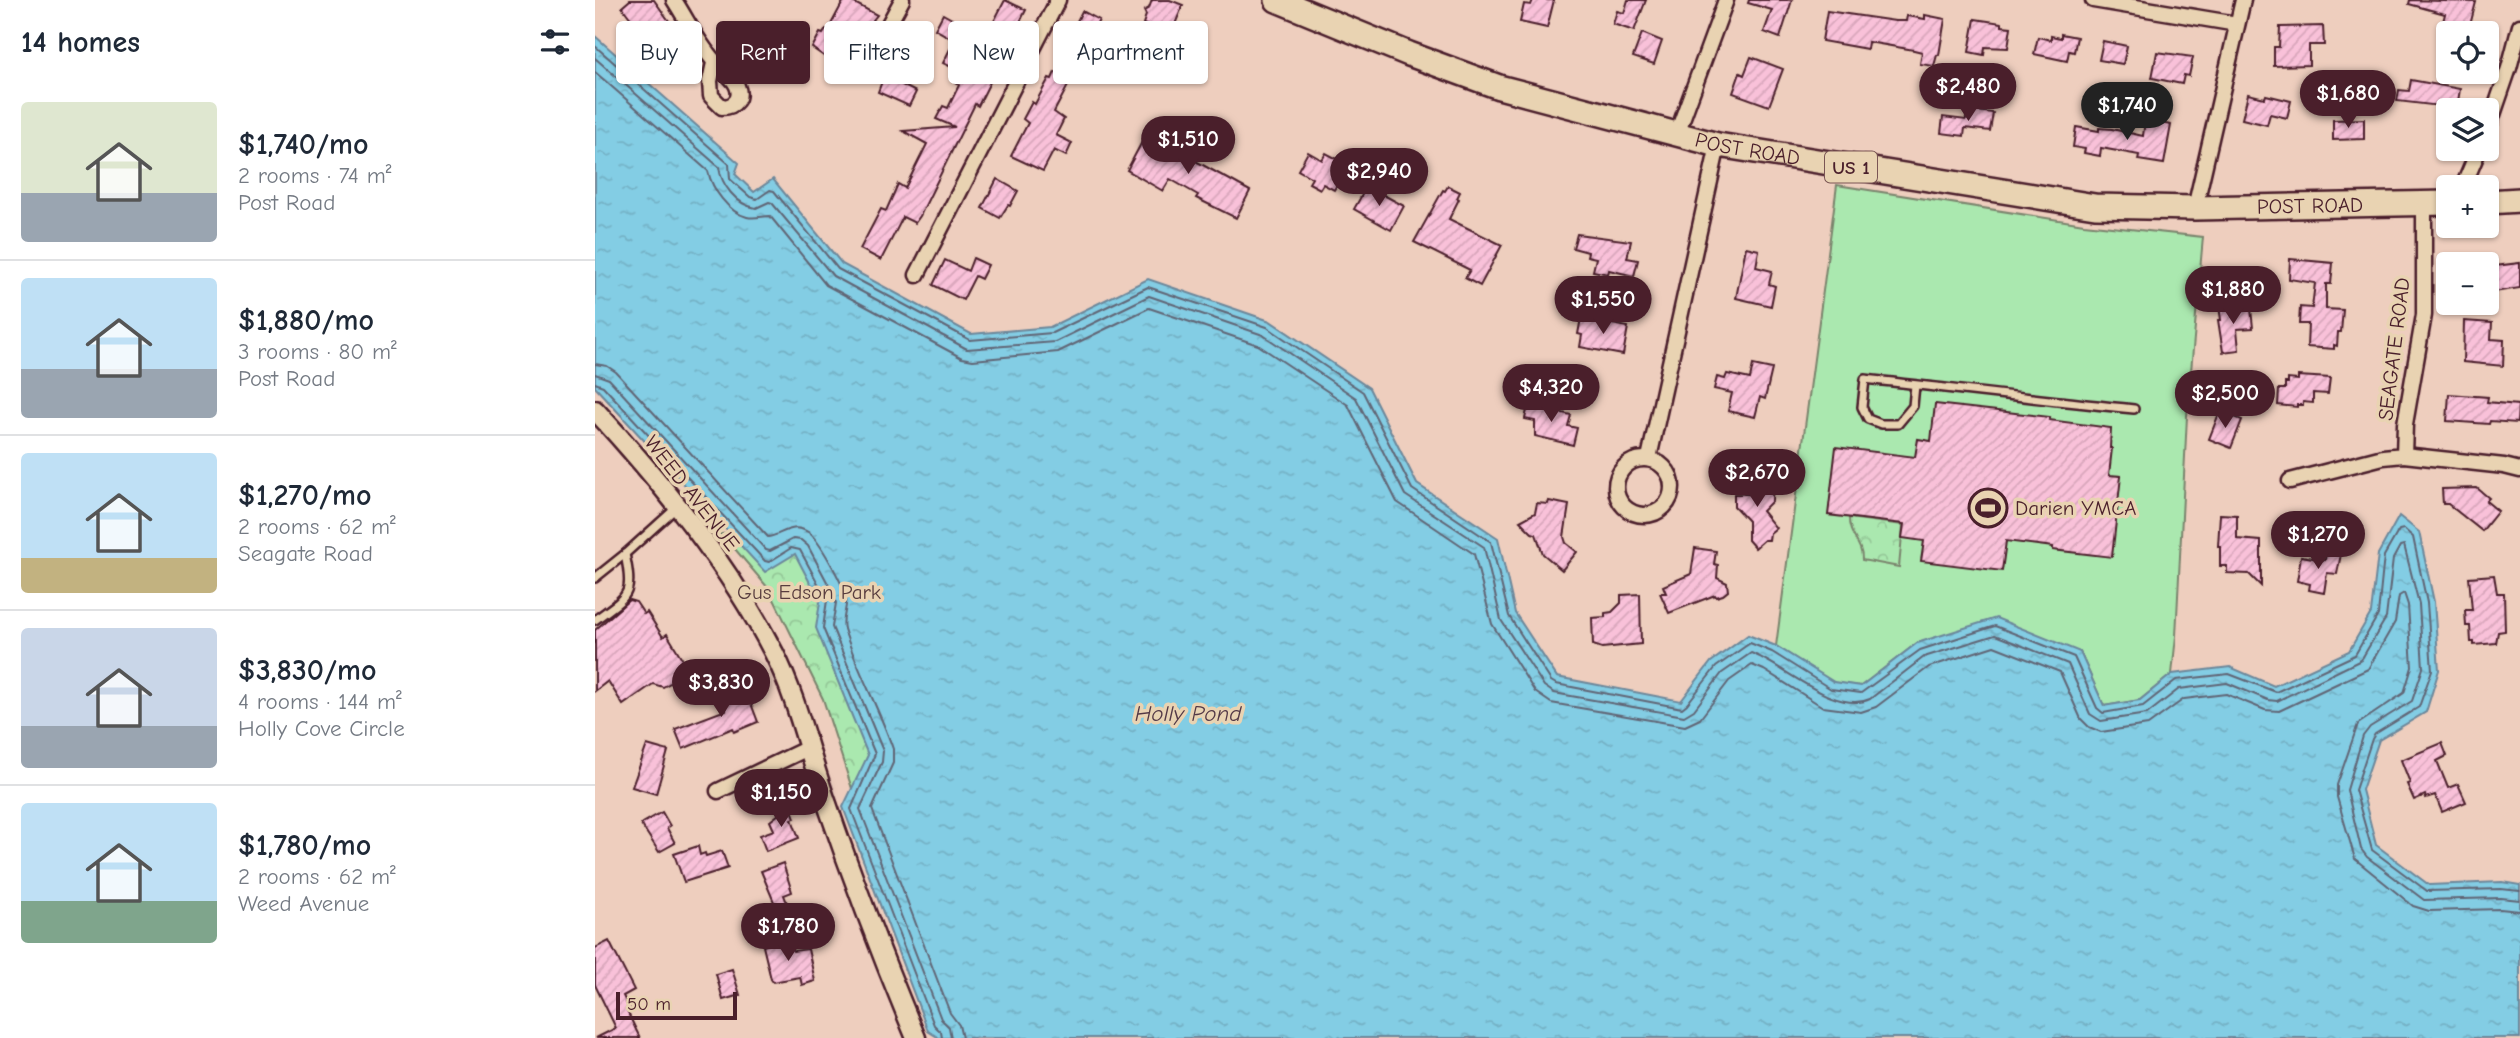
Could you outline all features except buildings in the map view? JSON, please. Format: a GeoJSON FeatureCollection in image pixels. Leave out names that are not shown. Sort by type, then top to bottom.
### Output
{"type":"FeatureCollection","features":[{"type":"Feature","properties":{"kind":"main road","name":"POST ROAD"},"geometry":{"type":"LineString","coordinates":[[1277,0],[1409,54],[1496,85],[1676,136],[1719,145],[2095,206],[2195,208],[2436,204]]}},
{"type":"Feature","properties":{"kind":"main road"},"geometry":{"type":"LineString","coordinates":[[2499,201],[2520,200]]}},
{"type":"Feature","properties":{"kind":"street"},"geometry":{"type":"LineString","coordinates":[[674,0],[714,63]]}},
{"type":"Feature","properties":{"kind":"street"},"geometry":{"type":"LineString","coordinates":[[891,21],[902,0]]}},
{"type":"Feature","properties":{"kind":"street"},"geometry":{"type":"LineString","coordinates":[[917,275],[1058,0]]}},
{"type":"Feature","properties":{"kind":"street"},"geometry":{"type":"LineString","coordinates":[[1676,136],[1726,0]]}},
{"type":"Feature","properties":{"kind":"street"},"geometry":{"type":"LineString","coordinates":[[2093,0],[2237,24]]}},
{"type":"Feature","properties":{"kind":"street"},"geometry":{"type":"LineString","coordinates":[[2195,208],[2243,0]]}},
{"type":"Feature","properties":{"kind":"street"},"geometry":{"type":"LineString","coordinates":[[2499,98],[2520,26]]}},
{"type":"Feature","properties":{"kind":"street"},"geometry":{"type":"LineString","coordinates":[[1649,458],[1719,145]]}},
{"type":"Feature","properties":{"kind":"street","name":"SEAGATE ROAD"},"geometry":{"type":"LineString","coordinates":[[2404,456],[2405,424],[2424,315],[2424,205]]}},
{"type":"Feature","properties":{"kind":"street","name":"WEED AVENUE"},"geometry":{"type":"LineString","coordinates":[[595,410],[677,508],[731,581],[776,656],[855,882],[916,1038]]}},
{"type":"Feature","properties":{"kind":"street"},"geometry":{"type":"LineString","coordinates":[[2290,481],[2383,457],[2404,456],[2520,470]]}},
{"type":"Feature","properties":{"kind":"street"},"geometry":{"type":"LineString","coordinates":[[1649,458],[1665,468],[1672,486],[1671,496],[1658,511],[1639,515],[1622,505],[1615,487],[1617,477],[1629,462],[1649,458]]}},
{"type":"Feature","properties":{"kind":"street"},"geometry":{"type":"LineString","coordinates":[[718,791],[808,748]]}},
{"type":"Feature","properties":{"kind":"lane"},"geometry":{"type":"LineString","coordinates":[[1915,385],[1913,406],[1898,424],[1881,424],[1868,419],[1862,407],[1865,379],[2134,410]]}},
{"type":"Feature","properties":{"kind":"lane"},"geometry":{"type":"LineString","coordinates":[[595,578],[677,508]]}},
{"type":"Feature","properties":{"kind":"lane"},"geometry":{"type":"LineString","coordinates":[[595,620],[626,597],[631,582],[625,554]]}},
{"type":"Feature","properties":{"kind":"green space","name":"Darien YMCA"},"geometry":{"type":"Polygon","coordinates":[[[1837,185],[2084,224],[2203,237],[2187,416],[2172,674],[2140,700],[2104,706],[2080,652],[1917,643],[1861,686],[1834,683],[1776,646],[1837,185]]]}},
{"type":"Feature","properties":{"kind":"green space"},"geometry":{"type":"Polygon","coordinates":[[[1849,518],[1903,525],[1899,567],[1862,560],[1849,518]]]}},
{"type":"Feature","properties":{"kind":"green space","name":"Gus Edson Park"},"geometry":{"type":"Polygon","coordinates":[[[776,533],[805,539],[883,725],[866,832],[823,699],[769,589],[735,549],[718,534],[776,533]]]}},
{"type":"Feature","properties":{"kind":"water","name":"Holly Pond"},"geometry":{"type":"Polygon","coordinates":[[[595,36],[616,55],[616,84],[649,84],[739,163],[735,174],[754,192],[773,179],[842,264],[971,334],[1050,327],[1148,279],[1270,321],[1369,388],[1417,484],[1498,538],[1515,613],[1557,677],[1681,701],[1711,662],[1748,635],[1776,646],[1834,682],[1861,686],[1917,643],[1996,618],[2080,652],[2104,706],[2140,700],[2172,674],[2230,667],[2274,686],[2349,651],[2371,613],[2378,554],[2399,516],[2419,532],[2434,602],[2439,670],[2426,712],[2379,740],[2362,790],[2376,845],[2429,885],[2502,882],[2520,885],[2520,1038],[939,1038],[928,1031],[843,807],[868,755],[816,628],[820,602],[795,554],[765,572],[595,387],[595,36]]]}},
{"type":"Feature","properties":{"kind":"place","name":"Darien YMCA"},"geometry":{"type":"Point","coordinates":[1988,508]}}]}
